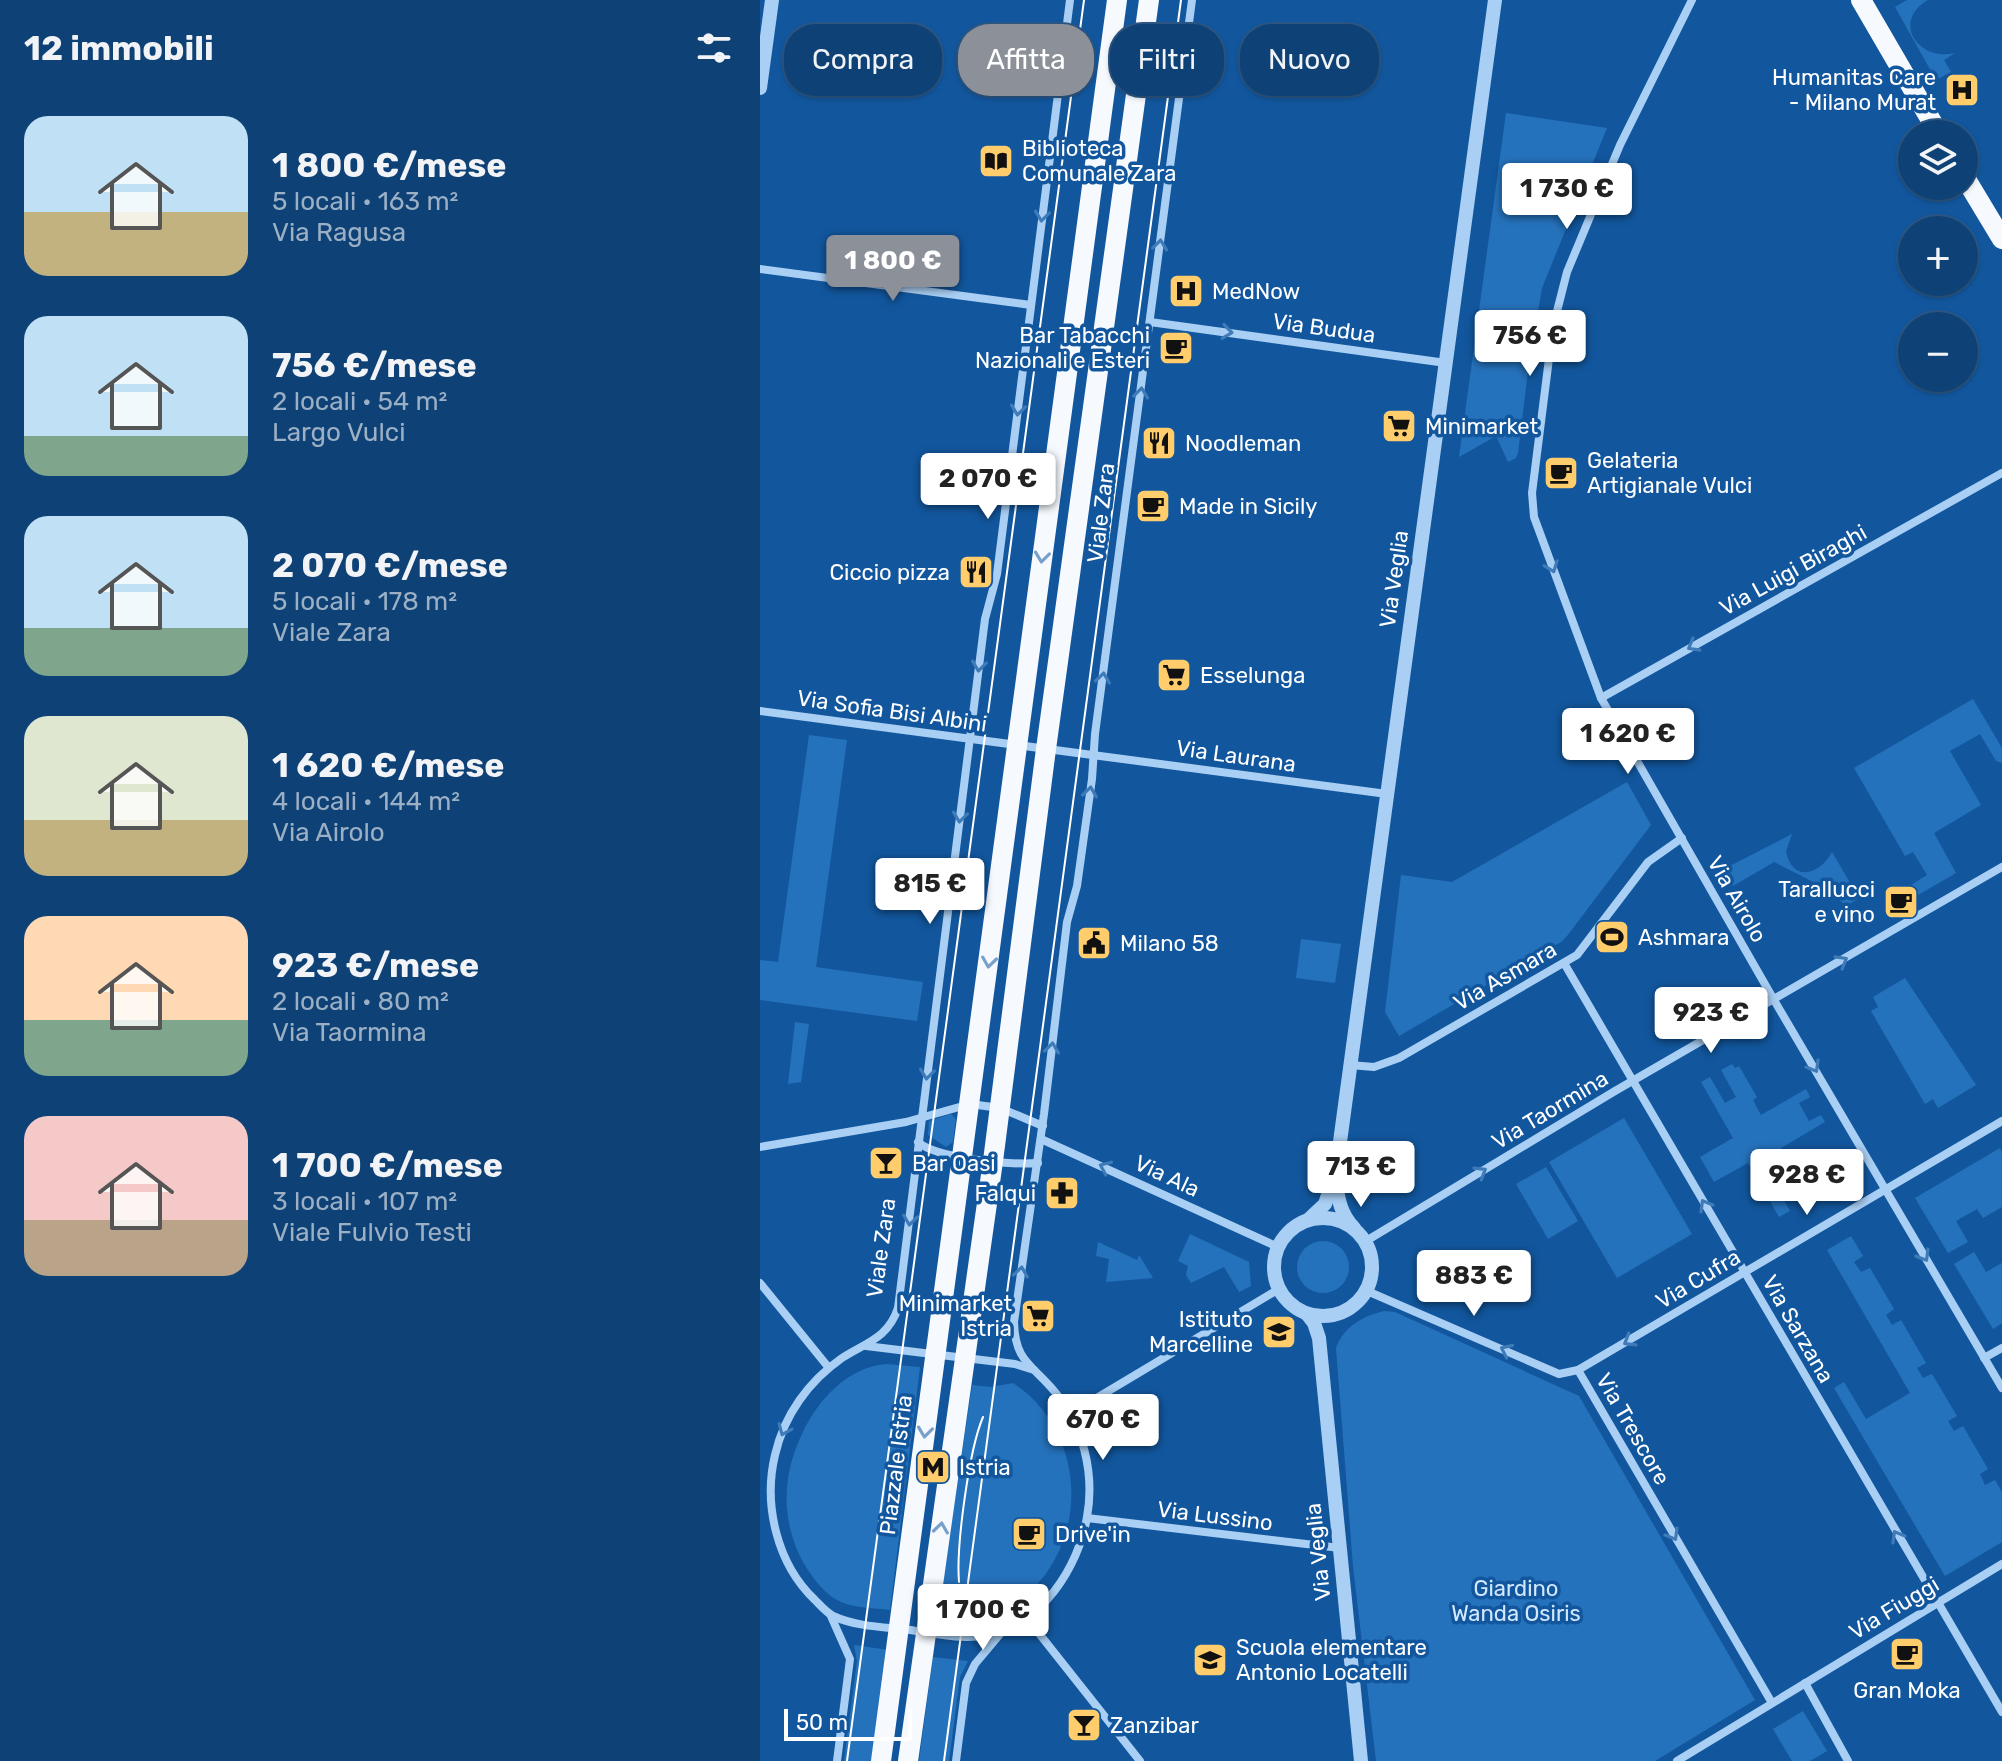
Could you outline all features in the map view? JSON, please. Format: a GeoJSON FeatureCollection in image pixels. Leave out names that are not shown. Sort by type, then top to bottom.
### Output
{"type":"FeatureCollection","features":[{"type":"Feature","properties":{"kind":"main road"},"geometry":{"type":"LineString","coordinates":[[935,1354],[1117,0]]}},
{"type":"Feature","properties":{"kind":"main road","name":"Viale Zara"},"geometry":{"type":"LineString","coordinates":[[965,1358],[1149,0]]}},
{"type":"Feature","properties":{"kind":"main road"},"geometry":{"type":"LineString","coordinates":[[1861,0],[1931,120]]}},
{"type":"Feature","properties":{"kind":"main road"},"geometry":{"type":"LineString","coordinates":[[1978,199],[2002,239]]}},
{"type":"Feature","properties":{"kind":"main road","name":"Piazzale Istria"},"geometry":{"type":"LineString","coordinates":[[881,1761],[935,1354]]}},
{"type":"Feature","properties":{"kind":"main road"},"geometry":{"type":"LineString","coordinates":[[908,1761],[965,1358]]}},
{"type":"Feature","properties":{"kind":"street"},"geometry":{"type":"LineString","coordinates":[[760,88],[772,0]]}},
{"type":"Feature","properties":{"kind":"street","name":"Viale Zara"},"geometry":{"type":"LineString","coordinates":[[865,1346],[885,1332],[898,1308],[985,619],[997,574],[1070,0]]}},
{"type":"Feature","properties":{"kind":"street","name":"Viale Zara"},"geometry":{"type":"LineString","coordinates":[[1035,1371],[1018,1350],[1014,1322],[1043,1126],[1067,922],[1077,886],[1192,0]]}},
{"type":"Feature","properties":{"kind":"street","name":"Via Veglia"},"geometry":{"type":"LineString","coordinates":[[1299,1224],[1315,1215],[1325,1204],[1337,1164],[1495,0]]}},
{"type":"Feature","properties":{"kind":"street","name":"Via Airolo"},"geometry":{"type":"LineString","coordinates":[[1692,0],[1620,145],[1567,272],[1553,327],[1532,493],[1534,517],[1601,698],[2002,1388]]}},
{"type":"Feature","properties":{"kind":"street"},"geometry":{"type":"LineString","coordinates":[[760,269],[1031,305]]}},
{"type":"Feature","properties":{"kind":"street","name":"Via Budua"},"geometry":{"type":"LineString","coordinates":[[1150,322],[1446,363]]}},
{"type":"Feature","properties":{"kind":"street","name":"Via Luigi Biraghi"},"geometry":{"type":"LineString","coordinates":[[1601,698],[2002,473]]}},
{"type":"Feature","properties":{"kind":"street","name":"Via Sofia Bisi Albini"},"geometry":{"type":"LineString","coordinates":[[760,711],[1046,749]]}},
{"type":"Feature","properties":{"kind":"street","name":"Via Laurana"},"geometry":{"type":"LineString","coordinates":[[1046,749],[1387,794]]}},
{"type":"Feature","properties":{"kind":"street","name":"Via Asmara"},"geometry":{"type":"LineString","coordinates":[[1350,1065],[1374,1067],[1399,1058],[1564,963],[1585,948],[1648,862],[1682,838]]}},
{"type":"Feature","properties":{"kind":"street","name":"Via Taormina"},"geometry":{"type":"LineString","coordinates":[[1366,1241],[2002,867]]}},
{"type":"Feature","properties":{"kind":"street","name":"Via Sarzana"},"geometry":{"type":"LineString","coordinates":[[1564,963],[2002,1712]]}},
{"type":"Feature","properties":{"kind":"street"},"geometry":{"type":"LineString","coordinates":[[760,1147],[906,1122],[970,1104],[1000,1108],[1043,1126]]}},
{"type":"Feature","properties":{"kind":"street","name":"Via Cufra"},"geometry":{"type":"LineString","coordinates":[[1578,1370],[2002,1121]]}},
{"type":"Feature","properties":{"kind":"street","name":"Via Ala"},"geometry":{"type":"LineString","coordinates":[[1041,1139],[1278,1247]]}},
{"type":"Feature","properties":{"kind":"street"},"geometry":{"type":"LineString","coordinates":[[918,1142],[929,1150],[963,1156],[1017,1165],[1038,1163]]}},
{"type":"Feature","properties":{"kind":"street","name":"Via Veglia"},"geometry":{"type":"LineString","coordinates":[[1337,1164],[1338,1196],[1345,1218],[1354,1228]]}},
{"type":"Feature","properties":{"kind":"street"},"geometry":{"type":"LineString","coordinates":[[1319,1338],[1334,1315],[1358,1302],[1367,1291],[1373,1266],[1366,1241],[1354,1228],[1329,1218],[1314,1218],[1286,1234],[1278,1247],[1274,1268],[1279,1289],[1286,1300],[1307,1314],[1334,1315]]}},
{"type":"Feature","properties":{"kind":"street"},"geometry":{"type":"LineString","coordinates":[[760,1283],[829,1368]]}},
{"type":"Feature","properties":{"kind":"street"},"geometry":{"type":"LineString","coordinates":[[1070,1414],[1279,1289]]}},
{"type":"Feature","properties":{"kind":"street","name":"Via Trescore"},"geometry":{"type":"LineString","coordinates":[[1367,1291],[1559,1374],[1578,1370],[1772,1703]]}},
{"type":"Feature","properties":{"kind":"street","name":"Via Veglia"},"geometry":{"type":"LineString","coordinates":[[1307,1314],[1319,1338],[1361,1761]]}},
{"type":"Feature","properties":{"kind":"street"},"geometry":{"type":"LineString","coordinates":[[837,1761],[850,1659],[830,1614],[805,1589],[792,1570],[778,1538],[773,1514],[772,1472],[783,1430],[806,1391],[829,1368],[865,1346],[1015,1364],[1035,1371],[1056,1393],[1082,1441],[1087,1464],[1087,1518],[1069,1567],[1055,1589],[1026,1617],[1001,1632],[975,1664],[966,1683],[956,1761]]}},
{"type":"Feature","properties":{"kind":"street"},"geometry":{"type":"LineString","coordinates":[[1984,1358],[2002,1348]]}},
{"type":"Feature","properties":{"kind":"street"},"geometry":{"type":"LineString","coordinates":[[760,1516],[773,1514]]}},
{"type":"Feature","properties":{"kind":"street","name":"Via Lussino"},"geometry":{"type":"LineString","coordinates":[[1087,1518],[1340,1548]]}},
{"type":"Feature","properties":{"kind":"street","name":"Via Fiuggi"},"geometry":{"type":"LineString","coordinates":[[1677,1761],[2002,1564]]}},
{"type":"Feature","properties":{"kind":"street"},"geometry":{"type":"LineString","coordinates":[[830,1614],[854,1623],[970,1637],[1001,1632]]}},
{"type":"Feature","properties":{"kind":"street"},"geometry":{"type":"LineString","coordinates":[[1026,1617],[1140,1761]]}},
{"type":"Feature","properties":{"kind":"street"},"geometry":{"type":"LineString","coordinates":[[1805,1683],[1848,1761]]}},
{"type":"Feature","properties":{"kind":"green space"},"geometry":{"type":"Polygon","coordinates":[[[1907,0],[1928,0],[1911,18],[1914,38],[1920,46],[1942,54],[1955,53],[1944,60],[1951,72],[1936,80],[1895,7],[1907,0]]]}},
{"type":"Feature","properties":{"kind":"green space"},"geometry":{"type":"Polygon","coordinates":[[[1506,113],[1607,128],[1542,288],[1518,453],[1508,462],[1496,436],[1459,457],[1506,113]]]}},
{"type":"Feature","properties":{"kind":"green space"},"geometry":{"type":"Polygon","coordinates":[[[1973,699],[2002,748],[2002,763],[1996,761],[1980,734],[1950,751],[1981,805],[1934,833],[1956,873],[1906,902],[1900,892],[1927,875],[1913,852],[1905,856],[1854,768],[1973,699]]]}},
{"type":"Feature","properties":{"kind":"green space"},"geometry":{"type":"Polygon","coordinates":[[[809,735],[847,740],[816,967],[923,982],[917,1021],[760,1000],[760,960],[778,962],[809,735]]]}},
{"type":"Feature","properties":{"kind":"green space"},"geometry":{"type":"Polygon","coordinates":[[[1627,782],[1651,825],[1567,936],[1399,1036],[1385,1012],[1401,875],[1452,882],[1627,782]]]}},
{"type":"Feature","properties":{"kind":"green space"},"geometry":{"type":"Polygon","coordinates":[[[1792,834],[1786,851],[1794,868],[1807,872],[1814,870],[1832,852],[1859,898],[1846,906],[1827,889],[1774,862],[1733,886],[1726,868],[1792,834]]]}},
{"type":"Feature","properties":{"kind":"green space"},"geometry":{"type":"Polygon","coordinates":[[[1301,939],[1341,944],[1335,983],[1296,978],[1301,939]]]}},
{"type":"Feature","properties":{"kind":"green space"},"geometry":{"type":"Polygon","coordinates":[[[1905,978],[1976,1085],[1938,1108],[1933,1099],[1925,1104],[1871,1011],[1878,1007],[1873,997],[1905,978]]]}},
{"type":"Feature","properties":{"kind":"green space"},"geometry":{"type":"Polygon","coordinates":[[[795,1022],[809,1024],[801,1082],[788,1084],[795,1022]]]}},
{"type":"Feature","properties":{"kind":"green space"},"geometry":{"type":"Polygon","coordinates":[[[1732,1064],[1735,1068],[1739,1066],[1757,1097],[1753,1100],[1761,1115],[1806,1089],[1810,1097],[1799,1103],[1809,1121],[1821,1115],[1825,1122],[1781,1148],[1789,1163],[1795,1160],[1814,1191],[1808,1195],[1810,1199],[1800,1205],[1786,1179],[1776,1185],[1790,1211],[1779,1217],[1748,1163],[1714,1182],[1700,1157],[1733,1138],[1701,1082],[1710,1077],[1725,1103],[1736,1097],[1721,1070],[1732,1064]]]}},
{"type":"Feature","properties":{"kind":"green space"},"geometry":{"type":"Polygon","coordinates":[[[951,1114],[956,1119],[953,1142],[946,1147],[928,1135],[929,1121],[951,1114]]]}},
{"type":"Feature","properties":{"kind":"green space"},"geometry":{"type":"Polygon","coordinates":[[[1624,1118],[1692,1234],[1617,1278],[1549,1162],[1624,1118]]]}},
{"type":"Feature","properties":{"kind":"green space"},"geometry":{"type":"Polygon","coordinates":[[[2000,1148],[2002,1207],[1983,1218],[1977,1209],[1956,1221],[1968,1242],[1948,1253],[1915,1198],[2000,1148]]]}},
{"type":"Feature","properties":{"kind":"green space"},"geometry":{"type":"Polygon","coordinates":[[[1546,1167],[1578,1221],[1548,1239],[1516,1184],[1546,1167]]]}},
{"type":"Feature","properties":{"kind":"green space"},"geometry":{"type":"Polygon","coordinates":[[[1190,1234],[1249,1262],[1251,1286],[1239,1292],[1224,1267],[1191,1283],[1186,1275],[1188,1266],[1178,1261],[1190,1234]]]}},
{"type":"Feature","properties":{"kind":"green space"},"geometry":{"type":"Polygon","coordinates":[[[1851,1236],[1863,1256],[1854,1262],[1861,1272],[1870,1268],[1894,1309],[1886,1315],[1892,1325],[1901,1320],[1926,1363],[1917,1368],[1923,1378],[1932,1374],[1957,1416],[1948,1421],[1954,1431],[1963,1426],[1988,1469],[1980,1474],[1985,1485],[1995,1480],[2002,1492],[2002,1542],[1945,1576],[1834,1388],[1844,1382],[1866,1419],[1910,1393],[1827,1250],[1851,1236]]]}},
{"type":"Feature","properties":{"kind":"green space"},"geometry":{"type":"Polygon","coordinates":[[[1323,1241],[1342,1248],[1349,1267],[1342,1286],[1323,1293],[1304,1286],[1297,1267],[1304,1248],[1323,1241]]]}},
{"type":"Feature","properties":{"kind":"green space"},"geometry":{"type":"Polygon","coordinates":[[[1098,1242],[1137,1260],[1139,1255],[1153,1278],[1106,1282],[1109,1259],[1096,1256],[1098,1242]]]}},
{"type":"Feature","properties":{"kind":"green space"},"geometry":{"type":"Polygon","coordinates":[[[1974,1252],[1986,1272],[2002,1263],[2002,1323],[1993,1329],[1954,1264],[1974,1252]]]}},
{"type":"Feature","properties":{"kind":"green space","name":"Giardino Wanda Osiris"},"geometry":{"type":"Polygon","coordinates":[[[1385,1311],[1395,1312],[1579,1396],[1755,1700],[1655,1761],[1376,1761],[1353,1566],[1336,1348],[1355,1323],[1385,1311]]]}},
{"type":"Feature","properties":{"kind":"green space"},"geometry":{"type":"Polygon","coordinates":[[[886,1364],[920,1367],[890,1610],[847,1604],[824,1590],[803,1563],[790,1528],[787,1503],[792,1460],[808,1422],[820,1405],[833,1389],[849,1377],[867,1368],[886,1364]]]}},
{"type":"Feature","properties":{"kind":"green space"},"geometry":{"type":"Polygon","coordinates":[[[1013,1383],[1036,1403],[1054,1426],[1065,1453],[1071,1482],[1070,1511],[1064,1539],[1051,1566],[1032,1590],[1006,1611],[974,1621],[938,1616],[972,1385],[991,1387],[1013,1383]]]}},
{"type":"Feature","properties":{"kind":"green space"},"geometry":{"type":"Polygon","coordinates":[[[854,1645],[889,1650],[873,1761],[844,1761],[857,1661],[854,1645]]]}},
{"type":"Feature","properties":{"kind":"green space"},"geometry":{"type":"Polygon","coordinates":[[[933,1657],[968,1661],[960,1677],[949,1761],[919,1761],[933,1657]]]}},
{"type":"Feature","properties":{"kind":"green space"},"geometry":{"type":"Polygon","coordinates":[[[1803,1711],[1827,1751],[1810,1761],[1792,1761],[1773,1729],[1803,1711]]]}},
{"type":"Feature","properties":{"kind":"tram line"},"geometry":{"type":"LineString","coordinates":[[847,1761],[1084,0]]}},
{"type":"Feature","properties":{"kind":"tram line"},"geometry":{"type":"LineString","coordinates":[[944,1761],[1181,0]]}},
{"type":"Feature","properties":{"kind":"tram line"},"geometry":{"type":"LineString","coordinates":[[959,1582],[965,1498],[983,1417]]}},
{"type":"Feature","properties":{"kind":"place","name":"Humanitas Care - Milano Murat"},"geometry":{"type":"Point","coordinates":[1962,90]}},
{"type":"Feature","properties":{"kind":"place","name":"Biblioteca Comunale Zara"},"geometry":{"type":"Point","coordinates":[996,161]}},
{"type":"Feature","properties":{"kind":"place","name":"MedNow"},"geometry":{"type":"Point","coordinates":[1186,291]}},
{"type":"Feature","properties":{"kind":"place","name":"Bar Tabacchi Nazionali e Esteri"},"geometry":{"type":"Point","coordinates":[1176,348]}},
{"type":"Feature","properties":{"kind":"place","name":"Minimarket"},"geometry":{"type":"Point","coordinates":[1399,426]}},
{"type":"Feature","properties":{"kind":"place","name":"Noodleman"},"geometry":{"type":"Point","coordinates":[1159,443]}},
{"type":"Feature","properties":{"kind":"place","name":"Gelateria Artigianale Vulci"},"geometry":{"type":"Point","coordinates":[1561,473]}},
{"type":"Feature","properties":{"kind":"place","name":"Made in Sicily"},"geometry":{"type":"Point","coordinates":[1153,506]}},
{"type":"Feature","properties":{"kind":"place","name":"Ciccio pizza"},"geometry":{"type":"Point","coordinates":[976,572]}},
{"type":"Feature","properties":{"kind":"place","name":"Esselunga"},"geometry":{"type":"Point","coordinates":[1174,675]}},
{"type":"Feature","properties":{"kind":"place","name":"Tarallucci e vino"},"geometry":{"type":"Point","coordinates":[1901,902]}},
{"type":"Feature","properties":{"kind":"place","name":"Ashmara"},"geometry":{"type":"Point","coordinates":[1612,937]}},
{"type":"Feature","properties":{"kind":"place","name":"Milano 58"},"geometry":{"type":"Point","coordinates":[1094,943]}},
{"type":"Feature","properties":{"kind":"place","name":"Bar Oasi"},"geometry":{"type":"Point","coordinates":[886,1163]}},
{"type":"Feature","properties":{"kind":"place","name":"Falqui"},"geometry":{"type":"Point","coordinates":[1062,1193]}},
{"type":"Feature","properties":{"kind":"place","name":"Minimarket Istria"},"geometry":{"type":"Point","coordinates":[1038,1316]}},
{"type":"Feature","properties":{"kind":"place","name":"Istituto Marcelline"},"geometry":{"type":"Point","coordinates":[1279,1332]}},
{"type":"Feature","properties":{"kind":"place","name":"Istria"},"geometry":{"type":"Point","coordinates":[933,1467]}},
{"type":"Feature","properties":{"kind":"place","name":"Drive'in"},"geometry":{"type":"Point","coordinates":[1029,1534]}},
{"type":"Feature","properties":{"kind":"place","name":"Gran Moka"},"geometry":{"type":"Point","coordinates":[1907,1654]}},
{"type":"Feature","properties":{"kind":"place","name":"Scuola elementare Antonio Locatelli"},"geometry":{"type":"Point","coordinates":[1210,1660]}},
{"type":"Feature","properties":{"kind":"place","name":"Zanzibar"},"geometry":{"type":"Point","coordinates":[1084,1725]}}]}
